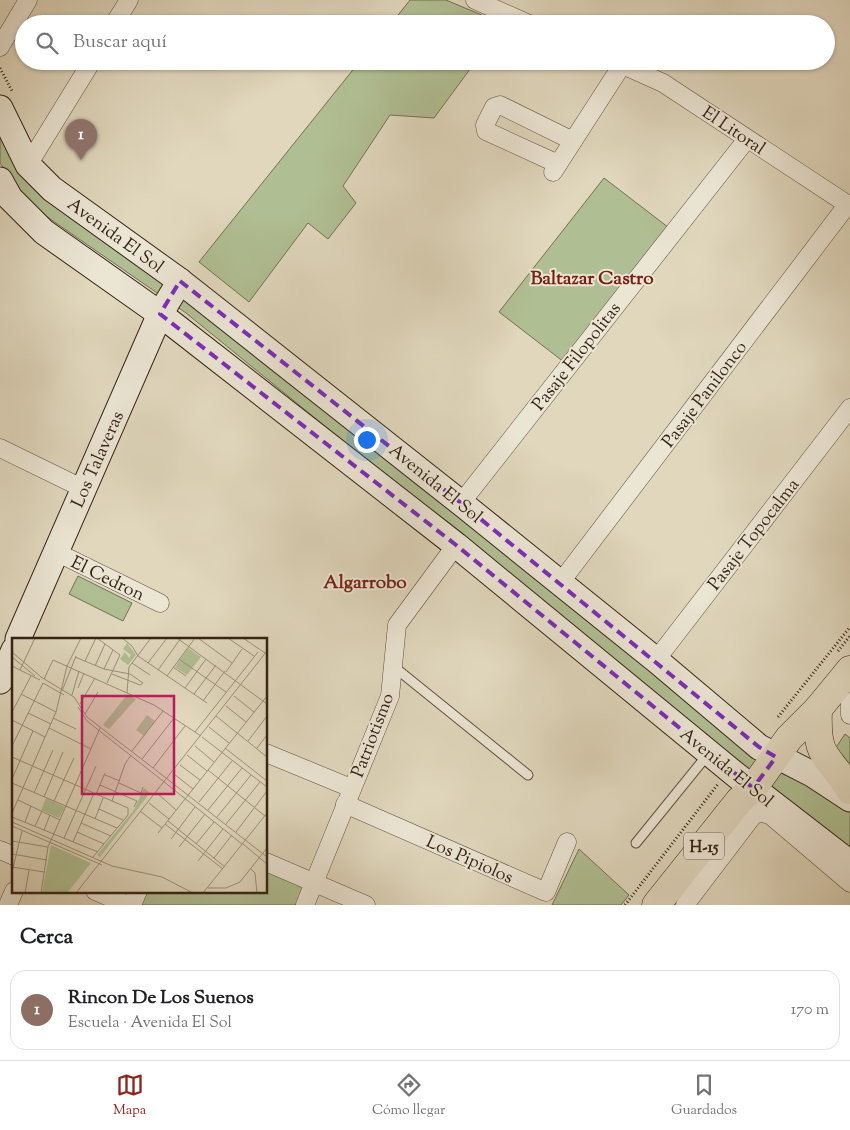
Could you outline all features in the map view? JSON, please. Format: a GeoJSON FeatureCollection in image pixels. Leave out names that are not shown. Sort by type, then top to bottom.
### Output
{"type":"FeatureCollection","features":[{"type":"Feature","properties":{"kind":"main road","name":"Avenida El Sol"},"geometry":{"type":"LineString","coordinates":[[7,101],[28,165],[52,190],[180,281],[461,503],[656,660],[759,747],[812,774],[850,799]]}},
{"type":"Feature","properties":{"kind":"main road","name":"Avenida El Sol"},"geometry":{"type":"LineString","coordinates":[[0,180],[10,198],[44,232],[160,314],[456,545],[729,770],[844,853]]}},
{"type":"Feature","properties":{"kind":"main road","name":"Los Talaveras"},"geometry":{"type":"LineString","coordinates":[[18,638],[160,314],[180,281]]}},
{"type":"Feature","properties":{"kind":"main road"},"geometry":{"type":"LineString","coordinates":[[0,681],[12,654]]}},
{"type":"Feature","properties":{"kind":"main road","name":"H-15"},"geometry":{"type":"LineString","coordinates":[[656,905],[739,801],[753,788],[789,738],[818,709],[850,670]]}},
{"type":"Feature","properties":{"kind":"main road"},"geometry":{"type":"LineString","coordinates":[[818,709],[817,736],[822,753],[850,790]]}},
{"type":"Feature","properties":{"kind":"street"},"geometry":{"type":"LineString","coordinates":[[19,15],[28,0]]}},
{"type":"Feature","properties":{"kind":"street"},"geometry":{"type":"LineString","coordinates":[[120,15],[129,0]]}},
{"type":"Feature","properties":{"kind":"street"},"geometry":{"type":"LineString","coordinates":[[475,0],[509,15]]}},
{"type":"Feature","properties":{"kind":"street"},"geometry":{"type":"LineString","coordinates":[[0,47],[15,22]]}},
{"type":"Feature","properties":{"kind":"street"},"geometry":{"type":"LineString","coordinates":[[28,165],[86,70]]}},
{"type":"Feature","properties":{"kind":"street"},"geometry":{"type":"LineString","coordinates":[[573,141],[500,105],[494,107],[485,125],[486,131],[556,168],[573,141],[614,70]]}},
{"type":"Feature","properties":{"kind":"street","name":"El Litoral"},"geometry":{"type":"LineString","coordinates":[[634,70],[663,83],[849,205]]}},
{"type":"Feature","properties":{"kind":"street","name":"Pasaje Filopolitas"},"geometry":{"type":"LineString","coordinates":[[461,503],[748,139]]}},
{"type":"Feature","properties":{"kind":"street","name":"Pasaje Panilonco"},"geometry":{"type":"LineString","coordinates":[[560,583],[849,205]]}},
{"type":"Feature","properties":{"kind":"street","name":"Pasaje Topocalma"},"geometry":{"type":"LineString","coordinates":[[656,660],[850,408]]}},
{"type":"Feature","properties":{"kind":"street"},"geometry":{"type":"LineString","coordinates":[[0,448],[84,489]]}},
{"type":"Feature","properties":{"kind":"street","name":"Patriotismo"},"geometry":{"type":"LineString","coordinates":[[305,905],[390,696],[397,625],[456,545]]}},
{"type":"Feature","properties":{"kind":"street","name":"El Cedron"},"geometry":{"type":"LineString","coordinates":[[56,552],[160,603]]}},
{"type":"Feature","properties":{"kind":"street"},"geometry":{"type":"LineString","coordinates":[[850,702],[850,714]]}},
{"type":"Feature","properties":{"kind":"street","name":"Los Pipiolos"},"geometry":{"type":"LineString","coordinates":[[268,754],[543,899],[567,842]]}},
{"type":"Feature","properties":{"kind":"street"},"geometry":{"type":"LineString","coordinates":[[693,902],[752,817],[759,812],[770,815],[850,883]]}},
{"type":"Feature","properties":{"kind":"street"},"geometry":{"type":"LineString","coordinates":[[0,850],[12,855]]}},
{"type":"Feature","properties":{"kind":"street"},"geometry":{"type":"LineString","coordinates":[[268,863],[366,905]]}},
{"type":"Feature","properties":{"kind":"street"},"geometry":{"type":"LineString","coordinates":[[8,905],[14,892]]}},
{"type":"Feature","properties":{"kind":"street"},"geometry":{"type":"LineString","coordinates":[[132,905],[138,892]]}},
{"type":"Feature","properties":{"kind":"street"},"geometry":{"type":"LineString","coordinates":[[104,898],[128,905]]}},
{"type":"Feature","properties":{"kind":"lane"},"geometry":{"type":"LineString","coordinates":[[393,666],[528,775]]}},
{"type":"Feature","properties":{"kind":"lane"},"geometry":{"type":"LineString","coordinates":[[636,843],[709,753]]}},
{"type":"Feature","properties":{"kind":"path"},"geometry":{"type":"LineString","coordinates":[[0,68],[7,101]]}},
{"type":"Feature","properties":{"kind":"path"},"geometry":{"type":"LineString","coordinates":[[775,720],[850,627]]}},
{"type":"Feature","properties":{"kind":"path"},"geometry":{"type":"LineString","coordinates":[[625,905],[729,770]]}},
{"type":"Feature","properties":{"kind":"highlighted area"},"geometry":{"type":"Polygon","coordinates":[[[180,281],[461,503],[759,747],[776,757],[753,788],[736,775],[456,545],[160,314],[180,281]]]}},
{"type":"Feature","properties":{"kind":"green space"},"geometry":{"type":"Polygon","coordinates":[[[410,0],[446,0],[482,15],[398,15],[410,0]]]}},
{"type":"Feature","properties":{"kind":"green space"},"geometry":{"type":"Polygon","coordinates":[[[353,70],[469,70],[434,118],[390,115],[343,186],[356,203],[328,239],[308,223],[249,302],[199,262],[353,70]]]}},
{"type":"Feature","properties":{"kind":"green space"},"geometry":{"type":"Polygon","coordinates":[[[0,125],[19,162],[850,802],[850,860],[465,540],[186,313],[43,214],[22,194],[0,163],[0,125]]]}},
{"type":"Feature","properties":{"kind":"green space"},"geometry":{"type":"Polygon","coordinates":[[[604,178],[677,234],[573,369],[499,312],[604,178]]]}},
{"type":"Feature","properties":{"kind":"green space"},"geometry":{"type":"Polygon","coordinates":[[[78,576],[132,603],[123,621],[69,594],[78,576]]]}},
{"type":"Feature","properties":{"kind":"green space"},"geometry":{"type":"Polygon","coordinates":[[[845,734],[850,738],[850,769],[835,749],[845,734]]]}},
{"type":"Feature","properties":{"kind":"green space"},"geometry":{"type":"Polygon","coordinates":[[[579,849],[629,895],[621,905],[552,905],[579,849]]]}},
{"type":"Feature","properties":{"kind":"green space"},"geometry":{"type":"Polygon","coordinates":[[[268,863],[307,880],[296,905],[132,905],[138,892],[268,892],[268,863]]]}},
{"type":"Feature","properties":{"kind":"place","name":"Rincon De Los Suenos"},"geometry":{"type":"Point","coordinates":[81,160]}},
{"type":"Feature","properties":{"kind":"district","name":"Baltazar Castro"},"geometry":{"type":"Point","coordinates":[592,277]}},
{"type":"Feature","properties":{"kind":"district","name":"Algarrobo"},"geometry":{"type":"Point","coordinates":[365,581]}}]}
